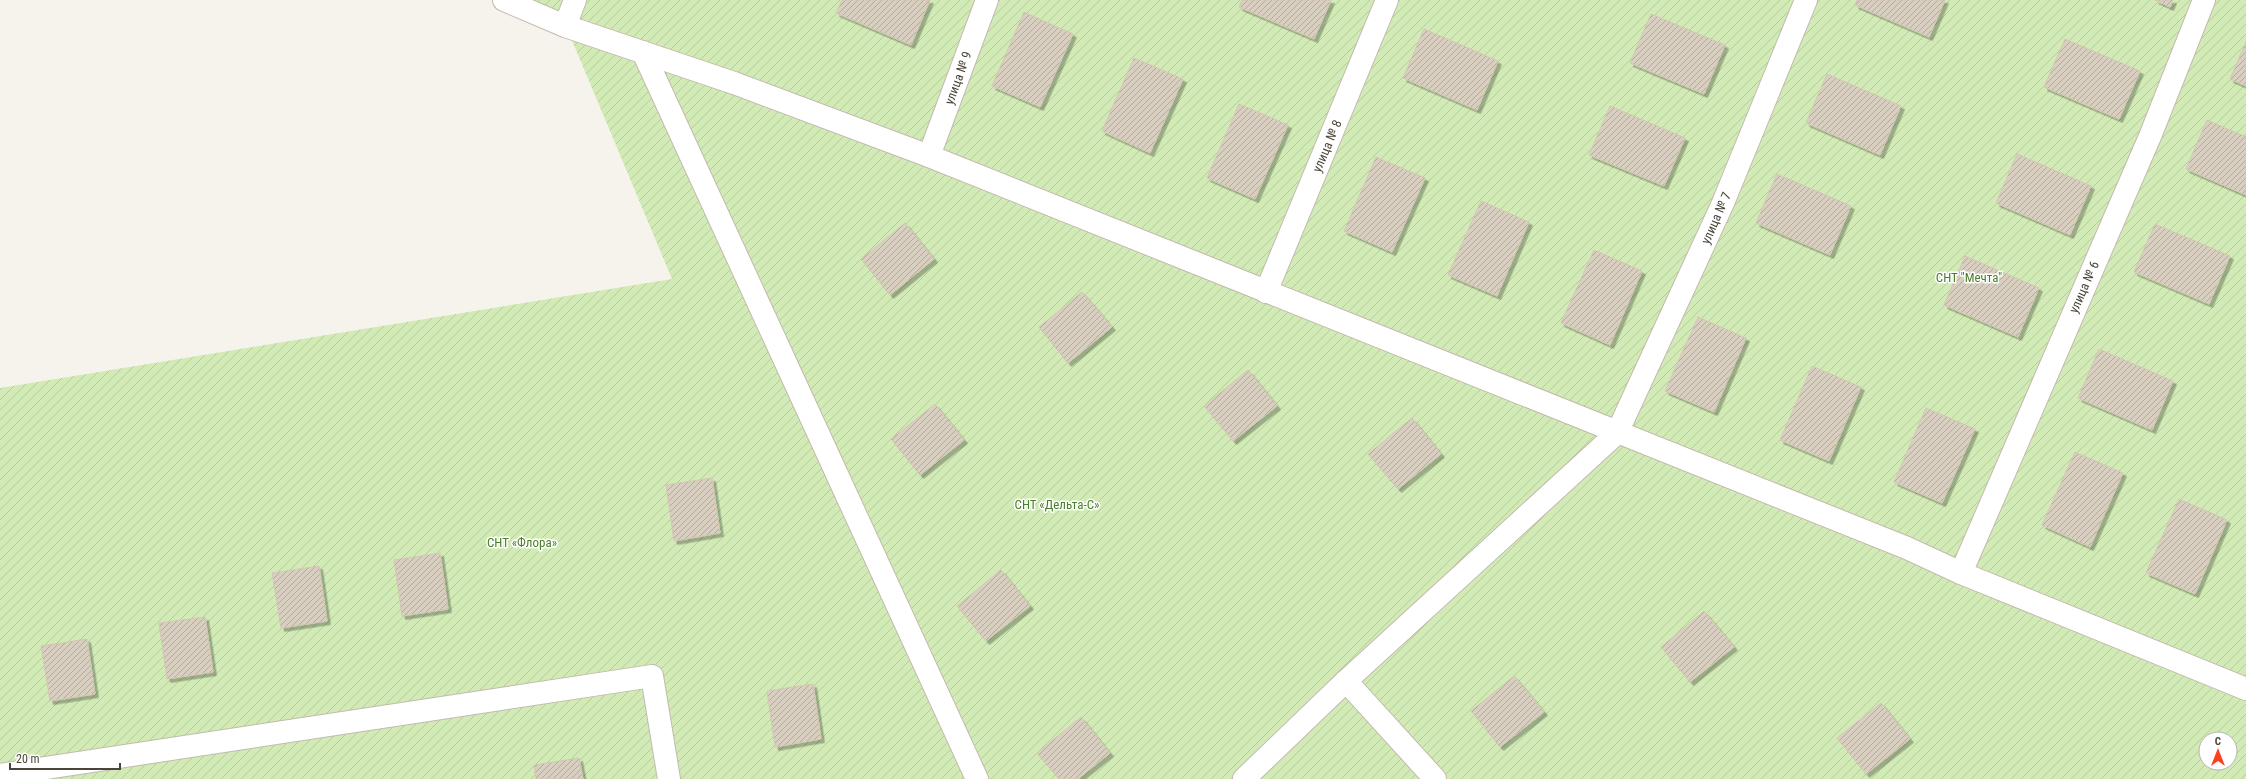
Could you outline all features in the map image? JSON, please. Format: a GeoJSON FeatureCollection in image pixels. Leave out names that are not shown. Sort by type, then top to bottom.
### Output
{"type":"FeatureCollection","features":[{"type":"Feature","properties":{"kind":"street"},"geometry":{"type":"LineString","coordinates":[[504,0],[566,26],[734,83],[929,156],[1907,548],[1961,573],[2246,689]]}},
{"type":"Feature","properties":{"kind":"street"},"geometry":{"type":"LineString","coordinates":[[566,26],[575,0]]}},
{"type":"Feature","properties":{"kind":"street","name":"улица № 9"},"geometry":{"type":"LineString","coordinates":[[929,156],[987,0]]}},
{"type":"Feature","properties":{"kind":"street","name":"улица № 8"},"geometry":{"type":"LineString","coordinates":[[1266,292],[1387,0]]}},
{"type":"Feature","properties":{"kind":"street","name":"улица № 7"},"geometry":{"type":"LineString","coordinates":[[1617,433],[1723,203],[1806,0]]}},
{"type":"Feature","properties":{"kind":"street","name":"улица № 6"},"geometry":{"type":"LineString","coordinates":[[1961,573],[2151,134],[2204,0]]}},
{"type":"Feature","properties":{"kind":"street"},"geometry":{"type":"LineString","coordinates":[[643,52],[977,779]]}},
{"type":"Feature","properties":{"kind":"street"},"geometry":{"type":"LineString","coordinates":[[1244,779],[1346,681],[1617,433]]}},
{"type":"Feature","properties":{"kind":"street"},"geometry":{"type":"LineString","coordinates":[[0,775],[652,676],[669,779]]}},
{"type":"Feature","properties":{"kind":"street"},"geometry":{"type":"LineString","coordinates":[[1346,681],[1435,779]]}},
{"type":"Feature","properties":{"kind":"green space"},"geometry":{"type":"Polygon","coordinates":[[[504,0],[2246,0],[2246,779],[0,779],[0,388],[672,279],[566,26],[504,0]]]}},
{"type":"Feature","properties":{"kind":"building"},"geometry":{"type":"Polygon","coordinates":[[[842,0],[930,0],[911,45],[836,13],[842,0]]]}},
{"type":"Feature","properties":{"kind":"building"},"geometry":{"type":"Polygon","coordinates":[[[1242,0],[1331,0],[1314,39],[1239,7],[1242,0]]]}},
{"type":"Feature","properties":{"kind":"building"},"geometry":{"type":"Polygon","coordinates":[[[1857,0],[1945,0],[1929,37],[1855,5],[1857,0]]]}},
{"type":"Feature","properties":{"kind":"building"},"geometry":{"type":"Polygon","coordinates":[[[2155,0],[2173,0],[2170,7],[2155,0]]]}},
{"type":"Feature","properties":{"kind":"building"},"geometry":{"type":"Polygon","coordinates":[[[1024,12],[1073,34],[1040,107],[992,86],[1024,12]]]}},
{"type":"Feature","properties":{"kind":"building"},"geometry":{"type":"Polygon","coordinates":[[[1651,14],[1725,45],[1704,94],[1630,63],[1651,14]]]}},
{"type":"Feature","properties":{"kind":"building"},"geometry":{"type":"Polygon","coordinates":[[[1424,29],[1498,61],[1477,110],[1403,78],[1424,29]]]}},
{"type":"Feature","properties":{"kind":"building"},"geometry":{"type":"Polygon","coordinates":[[[2065,39],[2140,71],[2119,119],[2044,87],[2065,39]]]}},
{"type":"Feature","properties":{"kind":"building"},"geometry":{"type":"Polygon","coordinates":[[[2246,42],[2246,86],[2230,79],[2246,42]]]}},
{"type":"Feature","properties":{"kind":"building"},"geometry":{"type":"Polygon","coordinates":[[[1134,58],[1183,79],[1150,153],[1102,131],[1134,58]]]}},
{"type":"Feature","properties":{"kind":"building"},"geometry":{"type":"Polygon","coordinates":[[[1827,74],[1901,106],[1880,155],[1806,123],[1827,74]]]}},
{"type":"Feature","properties":{"kind":"building"},"geometry":{"type":"Polygon","coordinates":[[[1239,104],[1288,125],[1255,199],[1207,178],[1239,104]]]}},
{"type":"Feature","properties":{"kind":"building"},"geometry":{"type":"Polygon","coordinates":[[[1610,106],[1685,138],[1664,186],[1589,155],[1610,106]]]}},
{"type":"Feature","properties":{"kind":"building"},"geometry":{"type":"Polygon","coordinates":[[[2207,120],[2246,137],[2246,195],[2186,169],[2207,120]]]}},
{"type":"Feature","properties":{"kind":"building"},"geometry":{"type":"Polygon","coordinates":[[[2017,154],[2091,186],[2070,235],[1996,203],[2017,154]]]}},
{"type":"Feature","properties":{"kind":"building"},"geometry":{"type":"Polygon","coordinates":[[[1376,157],[1425,178],[1392,252],[1344,231],[1376,157]]]}},
{"type":"Feature","properties":{"kind":"building"},"geometry":{"type":"Polygon","coordinates":[[[1777,174],[1851,206],[1830,255],[1756,223],[1777,174]]]}},
{"type":"Feature","properties":{"kind":"building"},"geometry":{"type":"Polygon","coordinates":[[[1481,201],[1529,222],[1497,296],[1448,275],[1481,201]]]}},
{"type":"Feature","properties":{"kind":"building"},"geometry":{"type":"Polygon","coordinates":[[[905,223],[934,259],[890,295],[861,259],[905,223]]]}},
{"type":"Feature","properties":{"kind":"building"},"geometry":{"type":"Polygon","coordinates":[[[2155,224],[2230,256],[2209,304],[2134,272],[2155,224]]]}},
{"type":"Feature","properties":{"kind":"building"},"geometry":{"type":"Polygon","coordinates":[[[1594,250],[1642,271],[1610,345],[1561,323],[1594,250]]]}},
{"type":"Feature","properties":{"kind":"building"},"geometry":{"type":"Polygon","coordinates":[[[1965,256],[2039,288],[2018,337],[1944,305],[1965,256]]]}},
{"type":"Feature","properties":{"kind":"building"},"geometry":{"type":"Polygon","coordinates":[[[1082,292],[1112,327],[1068,363],[1039,327],[1082,292]]]}},
{"type":"Feature","properties":{"kind":"building"},"geometry":{"type":"Polygon","coordinates":[[[1698,317],[1746,338],[1714,412],[1665,391],[1698,317]]]}},
{"type":"Feature","properties":{"kind":"building"},"geometry":{"type":"Polygon","coordinates":[[[2099,349],[2173,381],[2152,430],[2078,398],[2099,349]]]}},
{"type":"Feature","properties":{"kind":"building"},"geometry":{"type":"Polygon","coordinates":[[[1812,366],[1861,387],[1829,461],[1780,440],[1812,366]]]}},
{"type":"Feature","properties":{"kind":"building"},"geometry":{"type":"Polygon","coordinates":[[[1248,370],[1277,406],[1233,441],[1204,406],[1248,370]]]}},
{"type":"Feature","properties":{"kind":"building"},"geometry":{"type":"Polygon","coordinates":[[[935,404],[964,440],[920,475],[891,439],[935,404]]]}},
{"type":"Feature","properties":{"kind":"building"},"geometry":{"type":"Polygon","coordinates":[[[1926,408],[1975,429],[1942,503],[1894,482],[1926,408]]]}},
{"type":"Feature","properties":{"kind":"building"},"geometry":{"type":"Polygon","coordinates":[[[1412,418],[1441,454],[1398,489],[1368,454],[1412,418]]]}},
{"type":"Feature","properties":{"kind":"building"},"geometry":{"type":"Polygon","coordinates":[[[2075,452],[2123,473],[2090,547],[2042,525],[2075,452]]]}},
{"type":"Feature","properties":{"kind":"building"},"geometry":{"type":"Polygon","coordinates":[[[712,478],[720,533],[674,541],[666,485],[712,478]]]}},
{"type":"Feature","properties":{"kind":"building"},"geometry":{"type":"Polygon","coordinates":[[[2179,499],[2227,520],[2195,594],[2146,573],[2179,499]]]}},
{"type":"Feature","properties":{"kind":"building"},"geometry":{"type":"Polygon","coordinates":[[[440,553],[448,609],[402,616],[394,560],[440,553]]]}},
{"type":"Feature","properties":{"kind":"building"},"geometry":{"type":"Polygon","coordinates":[[[319,566],[327,621],[281,628],[272,573],[319,566]]]}},
{"type":"Feature","properties":{"kind":"building"},"geometry":{"type":"Polygon","coordinates":[[[1001,570],[1030,606],[986,641],[957,606],[1001,570]]]}},
{"type":"Feature","properties":{"kind":"building"},"geometry":{"type":"Polygon","coordinates":[[[1704,611],[1734,647],[1690,682],[1661,647],[1704,611]]]}},
{"type":"Feature","properties":{"kind":"building"},"geometry":{"type":"Polygon","coordinates":[[[205,617],[213,672],[167,679],[159,623],[205,617]]]}},
{"type":"Feature","properties":{"kind":"building"},"geometry":{"type":"Polygon","coordinates":[[[87,639],[95,694],[50,701],[41,646],[87,639]]]}},
{"type":"Feature","properties":{"kind":"building"},"geometry":{"type":"Polygon","coordinates":[[[1514,676],[1544,712],[1500,747],[1471,711],[1514,676]]]}},
{"type":"Feature","properties":{"kind":"building"},"geometry":{"type":"Polygon","coordinates":[[[813,684],[821,739],[775,747],[767,691],[813,684]]]}},
{"type":"Feature","properties":{"kind":"building"},"geometry":{"type":"Polygon","coordinates":[[[1881,703],[1910,739],[1866,774],[1837,738],[1881,703]]]}},
{"type":"Feature","properties":{"kind":"building"},"geometry":{"type":"Polygon","coordinates":[[[1081,717],[1110,753],[1078,779],[1059,779],[1037,753],[1081,717]]]}},
{"type":"Feature","properties":{"kind":"building"},"geometry":{"type":"Polygon","coordinates":[[[579,758],[583,779],[536,779],[534,765],[579,758]]]}},
{"type":"Feature","properties":{"kind":"park label","name":"СНТ \"Мечта\""},"geometry":{"type":"Point","coordinates":[1969,277]}},
{"type":"Feature","properties":{"kind":"park label","name":"СНТ «Дельта-С»"},"geometry":{"type":"Point","coordinates":[1057,504]}},
{"type":"Feature","properties":{"kind":"park label","name":"СНТ «Флора»"},"geometry":{"type":"Point","coordinates":[522,542]}}]}
